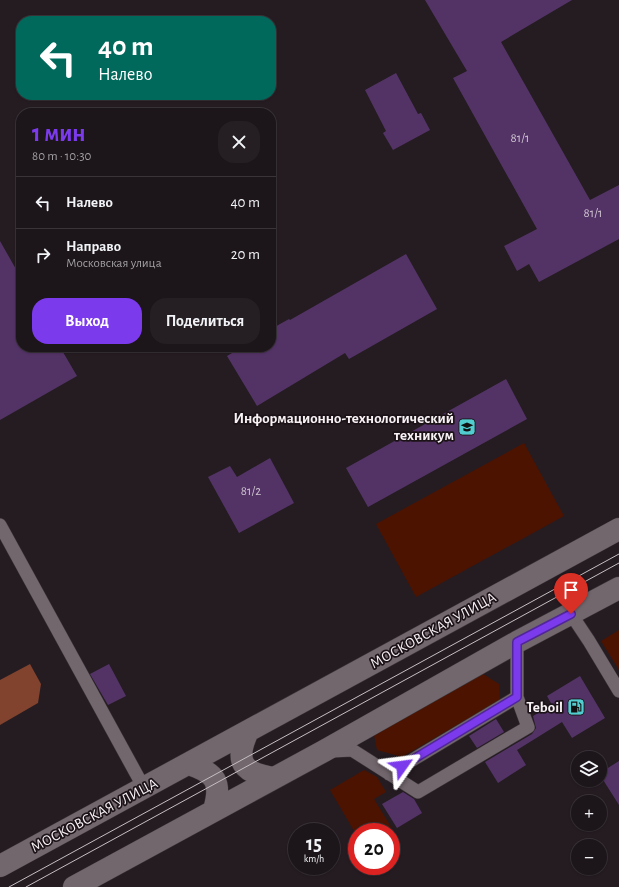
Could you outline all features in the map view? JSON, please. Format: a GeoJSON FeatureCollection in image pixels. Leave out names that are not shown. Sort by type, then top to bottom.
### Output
{"type":"FeatureCollection","features":[{"type":"Feature","properties":{"kind":"street","name":"МОСКОВСКАЯ УЛИЦА"},"geometry":{"type":"LineString","coordinates":[[0,866],[619,529]]}},
{"type":"Feature","properties":{"kind":"street"},"geometry":{"type":"LineString","coordinates":[[74,887],[324,751],[517,642],[619,588]]}},
{"type":"Feature","properties":{"kind":"street"},"geometry":{"type":"LineString","coordinates":[[248,731],[241,749],[243,763],[250,772],[259,776],[274,778]]}},
{"type":"Feature","properties":{"kind":"street"},"geometry":{"type":"LineString","coordinates":[[189,764],[202,768],[210,774],[214,780],[218,790],[218,796],[214,810]]}},
{"type":"Feature","properties":{"kind":"lane"},"geometry":{"type":"LineString","coordinates":[[0,525],[144,788]]}},
{"type":"Feature","properties":{"kind":"lane"},"geometry":{"type":"LineString","coordinates":[[571,614],[619,692]]}},
{"type":"Feature","properties":{"kind":"lane"},"geometry":{"type":"LineString","coordinates":[[324,751],[352,750],[418,792],[485,754],[528,727],[517,697],[517,642]]}},
{"type":"Feature","properties":{"kind":"lane"},"geometry":{"type":"LineString","coordinates":[[389,774],[517,697]]}},
{"type":"Feature","properties":{"kind":"shaded area"},"geometry":{"type":"Polygon","coordinates":[[[524,443],[564,516],[416,597],[376,524],[524,443]]]}},
{"type":"Feature","properties":{"kind":"shaded area"},"geometry":{"type":"Polygon","coordinates":[[[619,630],[619,670],[601,641],[619,630]]]}},
{"type":"Feature","properties":{"kind":"shaded area"},"geometry":{"type":"Polygon","coordinates":[[[30,664],[41,684],[38,703],[0,725],[0,680],[30,664]]]}},
{"type":"Feature","properties":{"kind":"shaded area"},"geometry":{"type":"Polygon","coordinates":[[[483,674],[499,684],[500,700],[402,757],[377,750],[374,735],[483,674]]]}},
{"type":"Feature","properties":{"kind":"shaded area"},"geometry":{"type":"Polygon","coordinates":[[[364,770],[377,777],[386,792],[374,799],[389,823],[349,823],[330,790],[364,770]]]}},
{"type":"Feature","properties":{"kind":"building"},"geometry":{"type":"Polygon","coordinates":[[[425,0],[572,0],[501,42],[590,200],[619,185],[619,239],[539,282],[529,264],[517,271],[504,246],[537,229],[453,78],[467,71],[425,0]]]}},
{"type":"Feature","properties":{"kind":"building"},"geometry":{"type":"Polygon","coordinates":[[[396,73],[418,114],[421,113],[430,130],[393,150],[383,133],[386,131],[365,90],[396,73]]]}},
{"type":"Feature","properties":{"kind":"building"},"geometry":{"type":"Polygon","coordinates":[[[0,241],[16,269],[16,352],[63,352],[77,376],[0,420],[0,241]]]}},
{"type":"Feature","properties":{"kind":"building"},"geometry":{"type":"Polygon","coordinates":[[[406,254],[437,309],[349,359],[345,353],[257,406],[227,356],[234,352],[276,352],[276,326],[289,319],[290,320],[406,254]]]}},
{"type":"Feature","properties":{"kind":"building"},"geometry":{"type":"Polygon","coordinates":[[[506,379],[527,419],[368,507],[346,468],[506,379]]]}},
{"type":"Feature","properties":{"kind":"building"},"geometry":{"type":"Polygon","coordinates":[[[270,458],[294,503],[239,533],[208,477],[230,466],[237,477],[270,458]]]}},
{"type":"Feature","properties":{"kind":"building"},"geometry":{"type":"Polygon","coordinates":[[[109,664],[126,696],[108,705],[90,674],[109,664]]]}},
{"type":"Feature","properties":{"kind":"building"},"geometry":{"type":"Polygon","coordinates":[[[580,676],[605,718],[572,738],[562,722],[517,750],[526,765],[498,783],[485,762],[532,734],[536,728],[533,716],[552,705],[547,696],[580,676]]]}},
{"type":"Feature","properties":{"kind":"building"},"geometry":{"type":"Polygon","coordinates":[[[496,719],[504,732],[477,748],[469,736],[496,719]]]}},
{"type":"Feature","properties":{"kind":"building"},"geometry":{"type":"Polygon","coordinates":[[[619,761],[619,805],[607,786],[607,769],[619,761]]]}},
{"type":"Feature","properties":{"kind":"building"},"geometry":{"type":"Polygon","coordinates":[[[403,792],[414,799],[422,813],[400,826],[400,823],[394,823],[382,804],[403,792]]]}},
{"type":"Feature","properties":{"kind":"tram line"},"geometry":{"type":"LineString","coordinates":[[9,887],[619,554]]}},
{"type":"Feature","properties":{"kind":"tram line"},"geometry":{"type":"LineString","coordinates":[[26,887],[619,563]]}},
{"type":"Feature","properties":{"kind":"place","name":"Информационно-технологический техникум"},"geometry":{"type":"Point","coordinates":[467,427]}},
{"type":"Feature","properties":{"kind":"place","name":"Teboil"},"geometry":{"type":"Point","coordinates":[576,707]}},
{"type":"Feature","properties":{"kind":"route"},"geometry":{"type":"LineString","coordinates":[[402,766],[517,697],[517,642],[571,614]]}}]}
